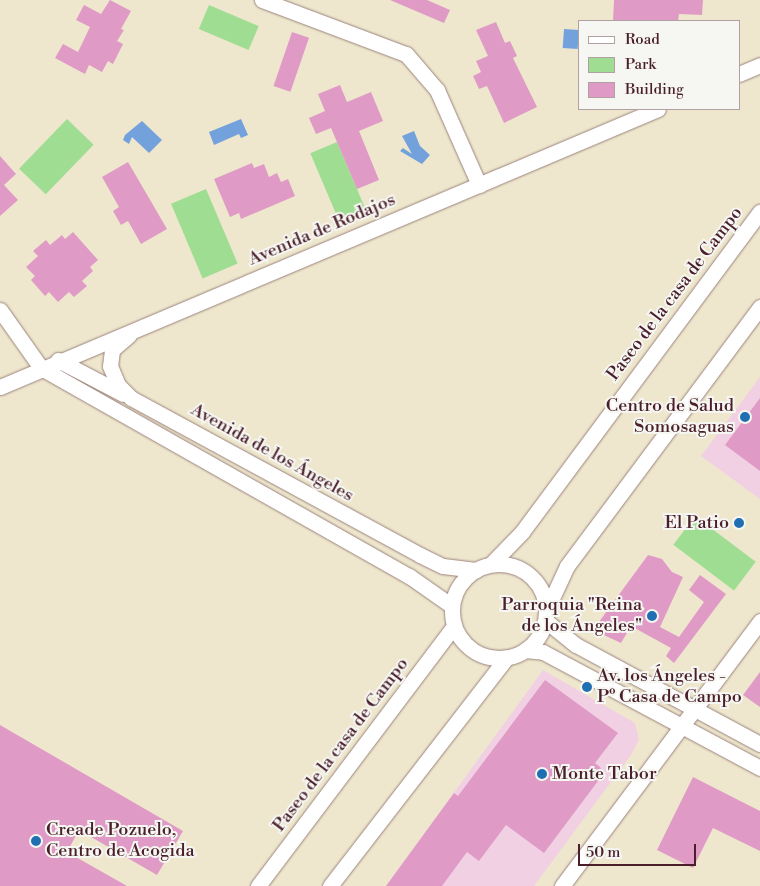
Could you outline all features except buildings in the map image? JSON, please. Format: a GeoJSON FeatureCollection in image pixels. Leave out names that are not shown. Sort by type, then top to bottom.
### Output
{"type":"FeatureCollection","features":[{"type":"Feature","properties":{"kind":"street"},"geometry":{"type":"LineString","coordinates":[[262,0],[406,54],[437,90],[479,184]]}},
{"type":"Feature","properties":{"kind":"street"},"geometry":{"type":"LineString","coordinates":[[740,74],[760,65]]}},
{"type":"Feature","properties":{"kind":"street","name":"Avenida de Rodajos"},"geometry":{"type":"LineString","coordinates":[[0,387],[58,360],[656,110]]}},
{"type":"Feature","properties":{"kind":"street","name":"Paseo de la casa de Campo"},"geometry":{"type":"LineString","coordinates":[[491,564],[522,532],[760,212]]}},
{"type":"Feature","properties":{"kind":"street"},"geometry":{"type":"LineString","coordinates":[[0,310],[41,368],[409,576],[452,606]]}},
{"type":"Feature","properties":{"kind":"street"},"geometry":{"type":"LineString","coordinates":[[758,314],[567,566],[546,615],[542,632],[525,650],[506,658],[489,657],[474,651],[462,640],[454,626],[452,606],[456,592],[476,570],[491,564],[507,564],[529,574],[543,593],[546,615],[576,645],[760,744]]}},
{"type":"Feature","properties":{"kind":"street","name":"Avenida de los Ángeles"},"geometry":{"type":"LineString","coordinates":[[136,328],[112,350],[110,366],[118,386],[131,398],[420,556],[443,566],[476,570]]}},
{"type":"Feature","properties":{"kind":"street"},"geometry":{"type":"LineString","coordinates":[[58,360],[131,398]]}},
{"type":"Feature","properties":{"kind":"street"},"geometry":{"type":"LineString","coordinates":[[562,886],[760,621]]}},
{"type":"Feature","properties":{"kind":"street","name":"Paseo de la casa de Campo"},"geometry":{"type":"LineString","coordinates":[[258,886],[454,626]]}},
{"type":"Feature","properties":{"kind":"street"},"geometry":{"type":"LineString","coordinates":[[525,650],[543,652],[760,768]]}},
{"type":"Feature","properties":{"kind":"street"},"geometry":{"type":"LineString","coordinates":[[330,886],[506,658]]}},
{"type":"Feature","properties":{"kind":"shaded area","name":"Centro de Salud Somosaguas"},"geometry":{"type":"Polygon","coordinates":[[[760,377],[760,499],[701,456],[760,377]]]}},
{"type":"Feature","properties":{"kind":"shaded area","name":"Monte Tabor"},"geometry":{"type":"Polygon","coordinates":[[[543,670],[635,723],[639,740],[631,755],[534,886],[386,886],[543,670]]]}},
{"type":"Feature","properties":{"kind":"green space"},"geometry":{"type":"Polygon","coordinates":[[[209,5],[259,26],[249,50],[199,29],[209,5]]]}},
{"type":"Feature","properties":{"kind":"green space"},"geometry":{"type":"Polygon","coordinates":[[[67,119],[94,145],[46,194],[19,169],[67,119]]]}},
{"type":"Feature","properties":{"kind":"green space"},"geometry":{"type":"Polygon","coordinates":[[[337,142],[366,211],[340,222],[310,153],[337,142]]]}},
{"type":"Feature","properties":{"kind":"green space"},"geometry":{"type":"Polygon","coordinates":[[[206,189],[238,264],[203,278],[171,204],[206,189]]]}},
{"type":"Feature","properties":{"kind":"green space"},"geometry":{"type":"Polygon","coordinates":[[[695,516],[756,562],[734,590],[673,545],[695,516]]]}},
{"type":"Feature","properties":{"kind":"water"},"geometry":{"type":"Polygon","coordinates":[[[564,29],[578,30],[578,49],[563,48],[564,29]]]}},
{"type":"Feature","properties":{"kind":"water"},"geometry":{"type":"Polygon","coordinates":[[[241,119],[248,135],[241,138],[239,134],[214,145],[209,132],[241,119]]]}},
{"type":"Feature","properties":{"kind":"water"},"geometry":{"type":"Polygon","coordinates":[[[142,121],[162,140],[149,153],[132,137],[129,144],[123,140],[125,135],[142,121]]]}},
{"type":"Feature","properties":{"kind":"water"},"geometry":{"type":"Polygon","coordinates":[[[414,131],[420,146],[430,155],[422,164],[400,151],[403,148],[412,154],[402,136],[414,131]]]}},
{"type":"Feature","properties":{"kind":"place","name":"Centro de Salud Somosaguas"},"geometry":{"type":"Point","coordinates":[745,417]}},
{"type":"Feature","properties":{"kind":"place","name":"El Patio"},"geometry":{"type":"Point","coordinates":[739,523]}},
{"type":"Feature","properties":{"kind":"place","name":"Parroquia \"Reina de los Ángeles\""},"geometry":{"type":"Point","coordinates":[652,616]}},
{"type":"Feature","properties":{"kind":"place","name":"Av. los Ángeles - Pº Casa de Campo"},"geometry":{"type":"Point","coordinates":[587,687]}},
{"type":"Feature","properties":{"kind":"place","name":"Monte Tabor"},"geometry":{"type":"Point","coordinates":[542,774]}},
{"type":"Feature","properties":{"kind":"place","name":"Creade Pozuelo, Centro de Acogida"},"geometry":{"type":"Point","coordinates":[36,841]}}]}
